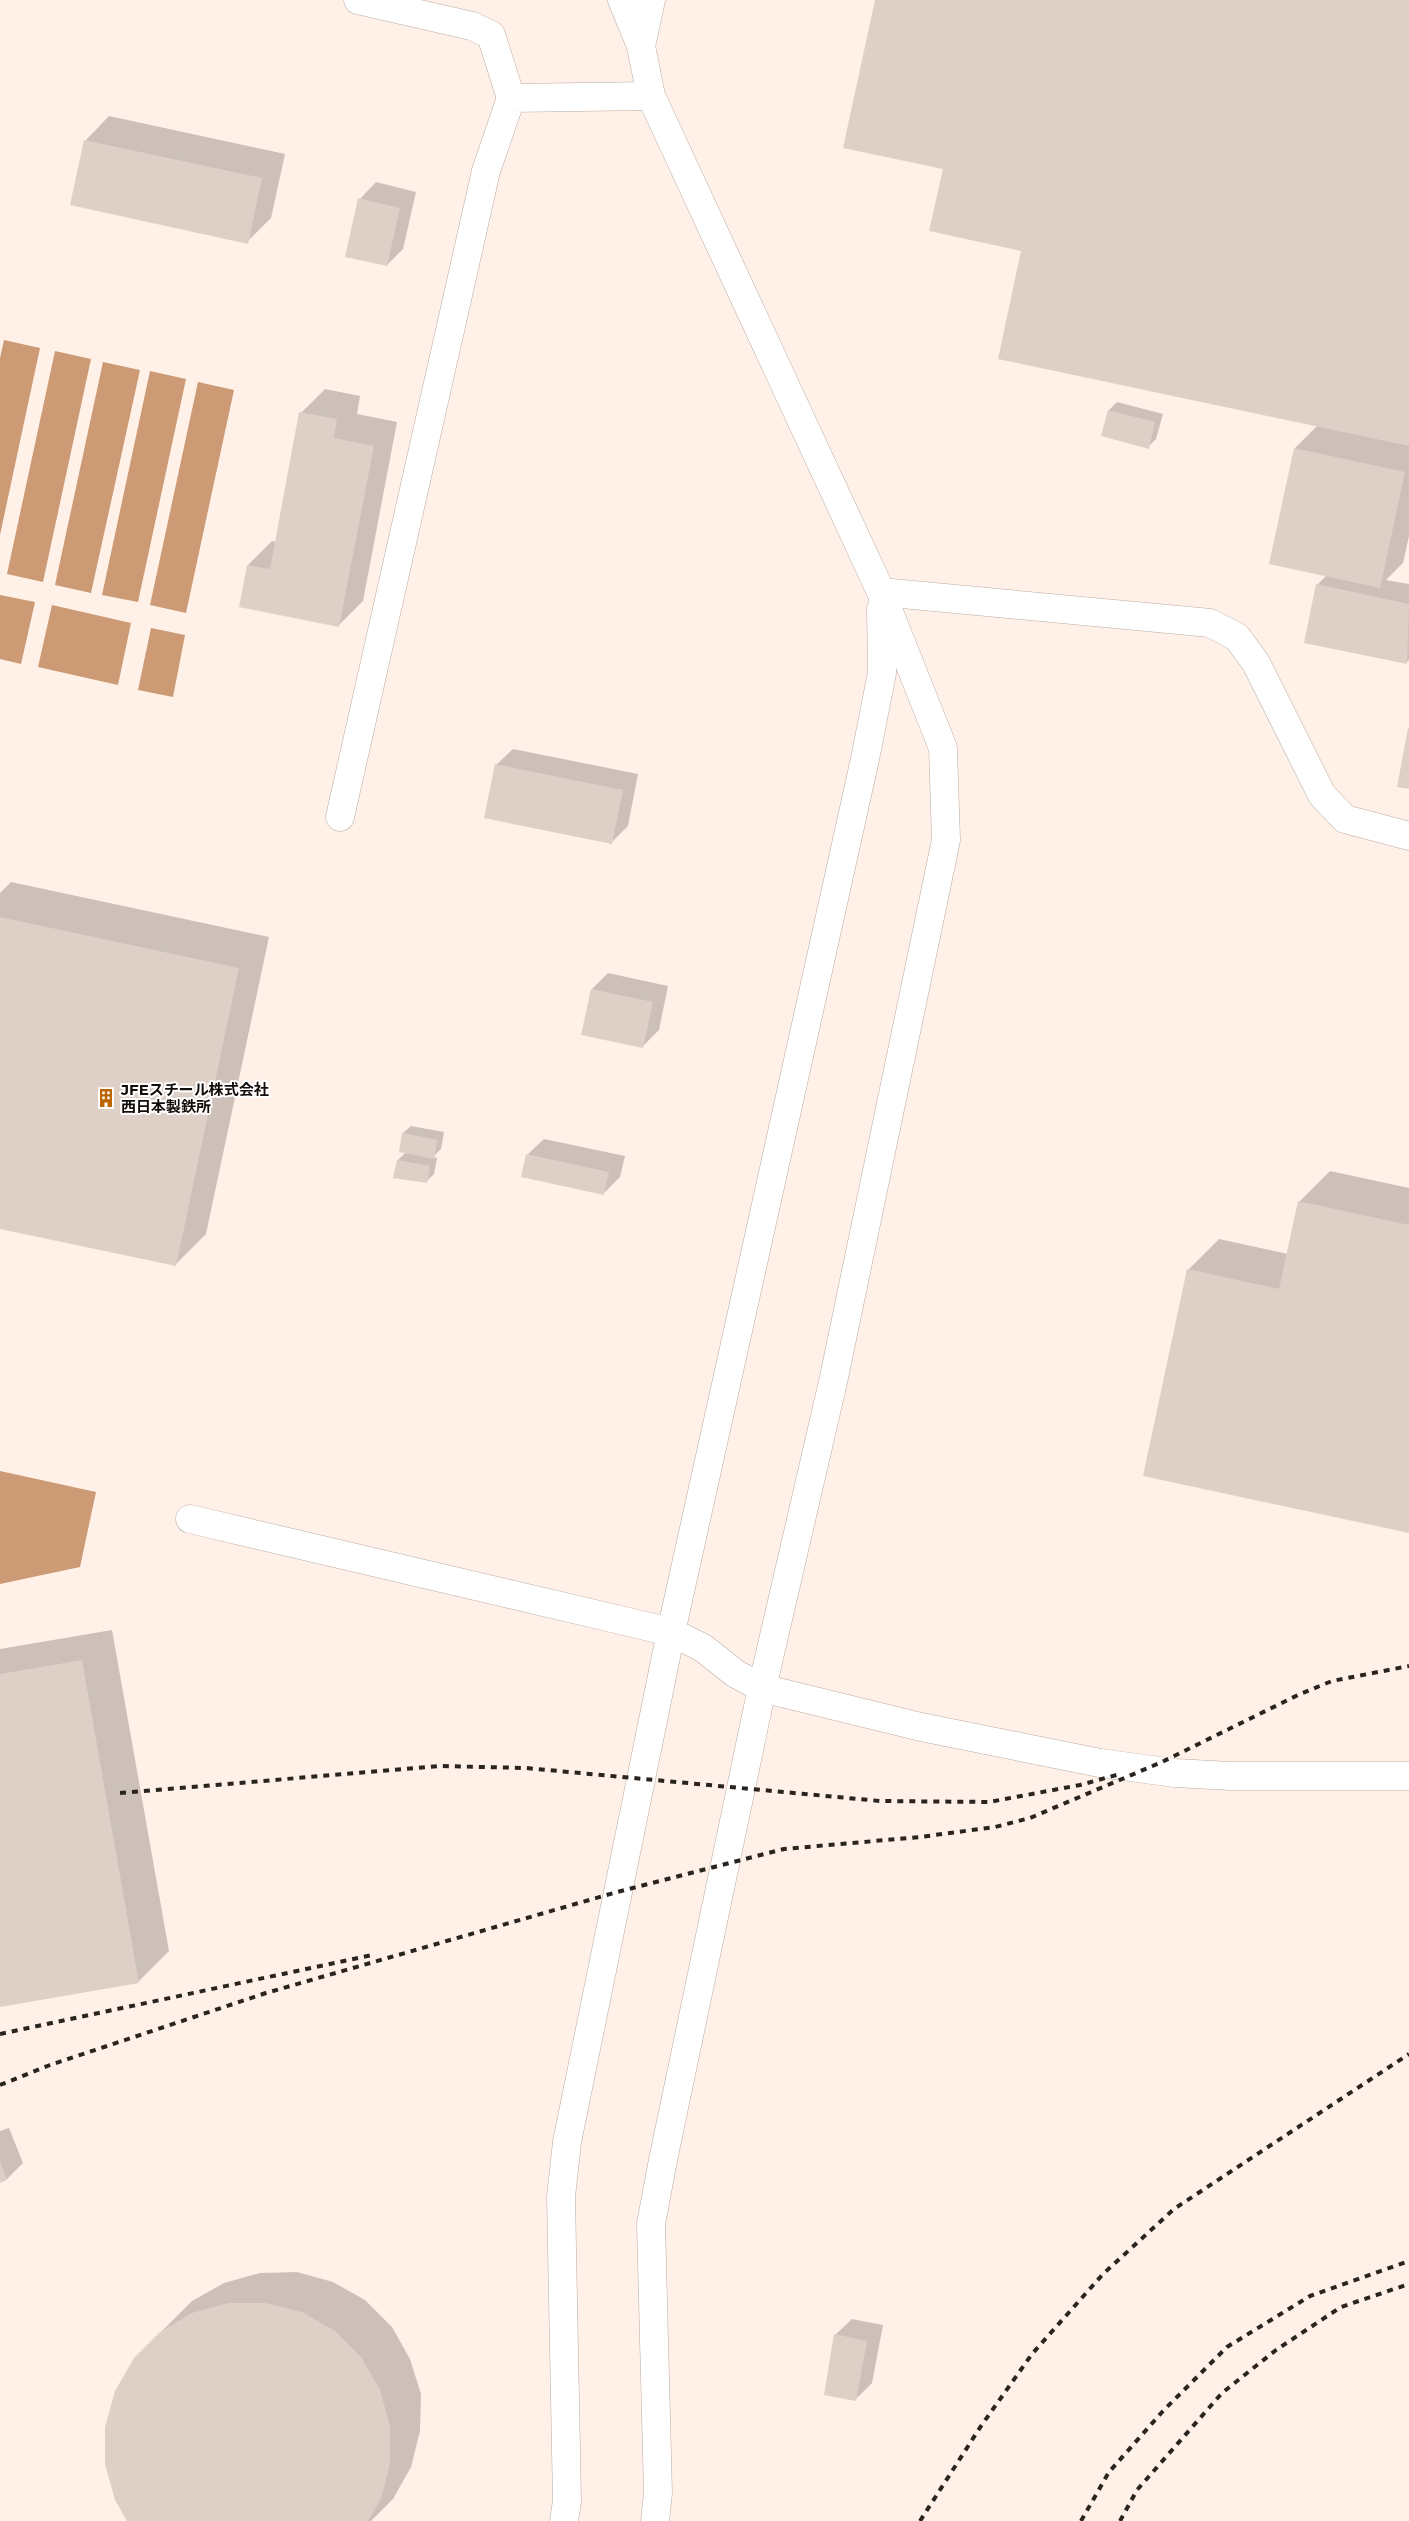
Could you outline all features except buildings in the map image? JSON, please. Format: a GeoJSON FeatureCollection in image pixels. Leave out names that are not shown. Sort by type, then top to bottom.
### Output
{"type":"FeatureCollection","features":[{"type":"Feature","properties":{"kind":"lane"},"geometry":{"type":"LineString","coordinates":[[340,817],[486,171],[510,98],[491,35],[472,26],[358,0]]}},
{"type":"Feature","properties":{"kind":"lane"},"geometry":{"type":"LineString","coordinates":[[622,0],[641,46],[651,96],[881,592],[944,748],[946,840],[833,1382],[762,1688],[651,2224],[658,2493],[655,2521]]}},
{"type":"Feature","properties":{"kind":"lane"},"geometry":{"type":"LineString","coordinates":[[641,46],[651,0]]}},
{"type":"Feature","properties":{"kind":"lane"},"geometry":{"type":"LineString","coordinates":[[510,98],[651,96]]}},
{"type":"Feature","properties":{"kind":"lane"},"geometry":{"type":"LineString","coordinates":[[881,592],[1210,623],[1236,637],[1256,663],[1322,795],[1345,818],[1409,836]]}},
{"type":"Feature","properties":{"kind":"lane"},"geometry":{"type":"LineString","coordinates":[[564,2521],[567,2501],[561,2197],[565,2160],[671,1632],[865,759],[882,674],[881,592]]}},
{"type":"Feature","properties":{"kind":"lane"},"geometry":{"type":"LineString","coordinates":[[190,1519],[671,1632],[702,1648],[736,1674],[762,1688],[921,1727],[1100,1763],[1174,1773],[1231,1776],[1409,1776]]}},
{"type":"Feature","properties":{"kind":"shaded area"},"geometry":{"type":"Polygon","coordinates":[[[4,340],[40,348],[0,535],[0,358],[4,340]]]}},
{"type":"Feature","properties":{"kind":"shaded area"},"geometry":{"type":"Polygon","coordinates":[[[55,351],[91,359],[43,582],[7,574],[55,351]]]}},
{"type":"Feature","properties":{"kind":"shaded area"},"geometry":{"type":"Polygon","coordinates":[[[103,362],[140,370],[91,593],[55,585],[103,362]]]}},
{"type":"Feature","properties":{"kind":"shaded area"},"geometry":{"type":"Polygon","coordinates":[[[150,371],[186,379],[138,602],[102,595],[150,371]]]}},
{"type":"Feature","properties":{"kind":"shaded area"},"geometry":{"type":"Polygon","coordinates":[[[198,382],[234,390],[186,613],[150,605],[198,382]]]}},
{"type":"Feature","properties":{"kind":"shaded area"},"geometry":{"type":"Polygon","coordinates":[[[0,595],[35,602],[21,664],[0,659],[0,595]]]}},
{"type":"Feature","properties":{"kind":"shaded area"},"geometry":{"type":"Polygon","coordinates":[[[52,605],[131,623],[118,685],[38,667],[52,605]]]}},
{"type":"Feature","properties":{"kind":"shaded area"},"geometry":{"type":"Polygon","coordinates":[[[151,628],[185,635],[173,697],[138,690],[151,628]]]}},
{"type":"Feature","properties":{"kind":"shaded area"},"geometry":{"type":"Polygon","coordinates":[[[0,1471],[96,1492],[80,1567],[0,1584],[0,1471]]]}},
{"type":"Feature","properties":{"kind":"railway"},"geometry":{"type":"LineString","coordinates":[[0,2085],[50,2065],[266,1993],[617,1892],[784,1849],[920,1837],[995,1827],[1030,1818],[1162,1762],[1300,1694],[1332,1681],[1409,1666]]}},
{"type":"Feature","properties":{"kind":"railway"},"geometry":{"type":"LineString","coordinates":[[120,1793],[440,1766],[526,1768],[880,1801],[989,1802],[1080,1785],[1120,1774]]}},
{"type":"Feature","properties":{"kind":"railway"},"geometry":{"type":"LineString","coordinates":[[0,2034],[372,1955]]}},
{"type":"Feature","properties":{"kind":"railway"},"geometry":{"type":"LineString","coordinates":[[920,2521],[981,2426],[1032,2354],[1103,2274],[1174,2209],[1409,2054]]}},
{"type":"Feature","properties":{"kind":"railway"},"geometry":{"type":"LineString","coordinates":[[1081,2521],[1109,2472],[1163,2411],[1227,2347],[1310,2296],[1409,2261]]}},
{"type":"Feature","properties":{"kind":"railway"},"geometry":{"type":"LineString","coordinates":[[1120,2521],[1137,2490],[1222,2393],[1276,2350],[1341,2307],[1409,2284]]}},
{"type":"Feature","properties":{"kind":"place","name":"JFEスチール株式会社 西日本製鉄所"},"geometry":{"type":"Point","coordinates":[106,1098]}}]}
